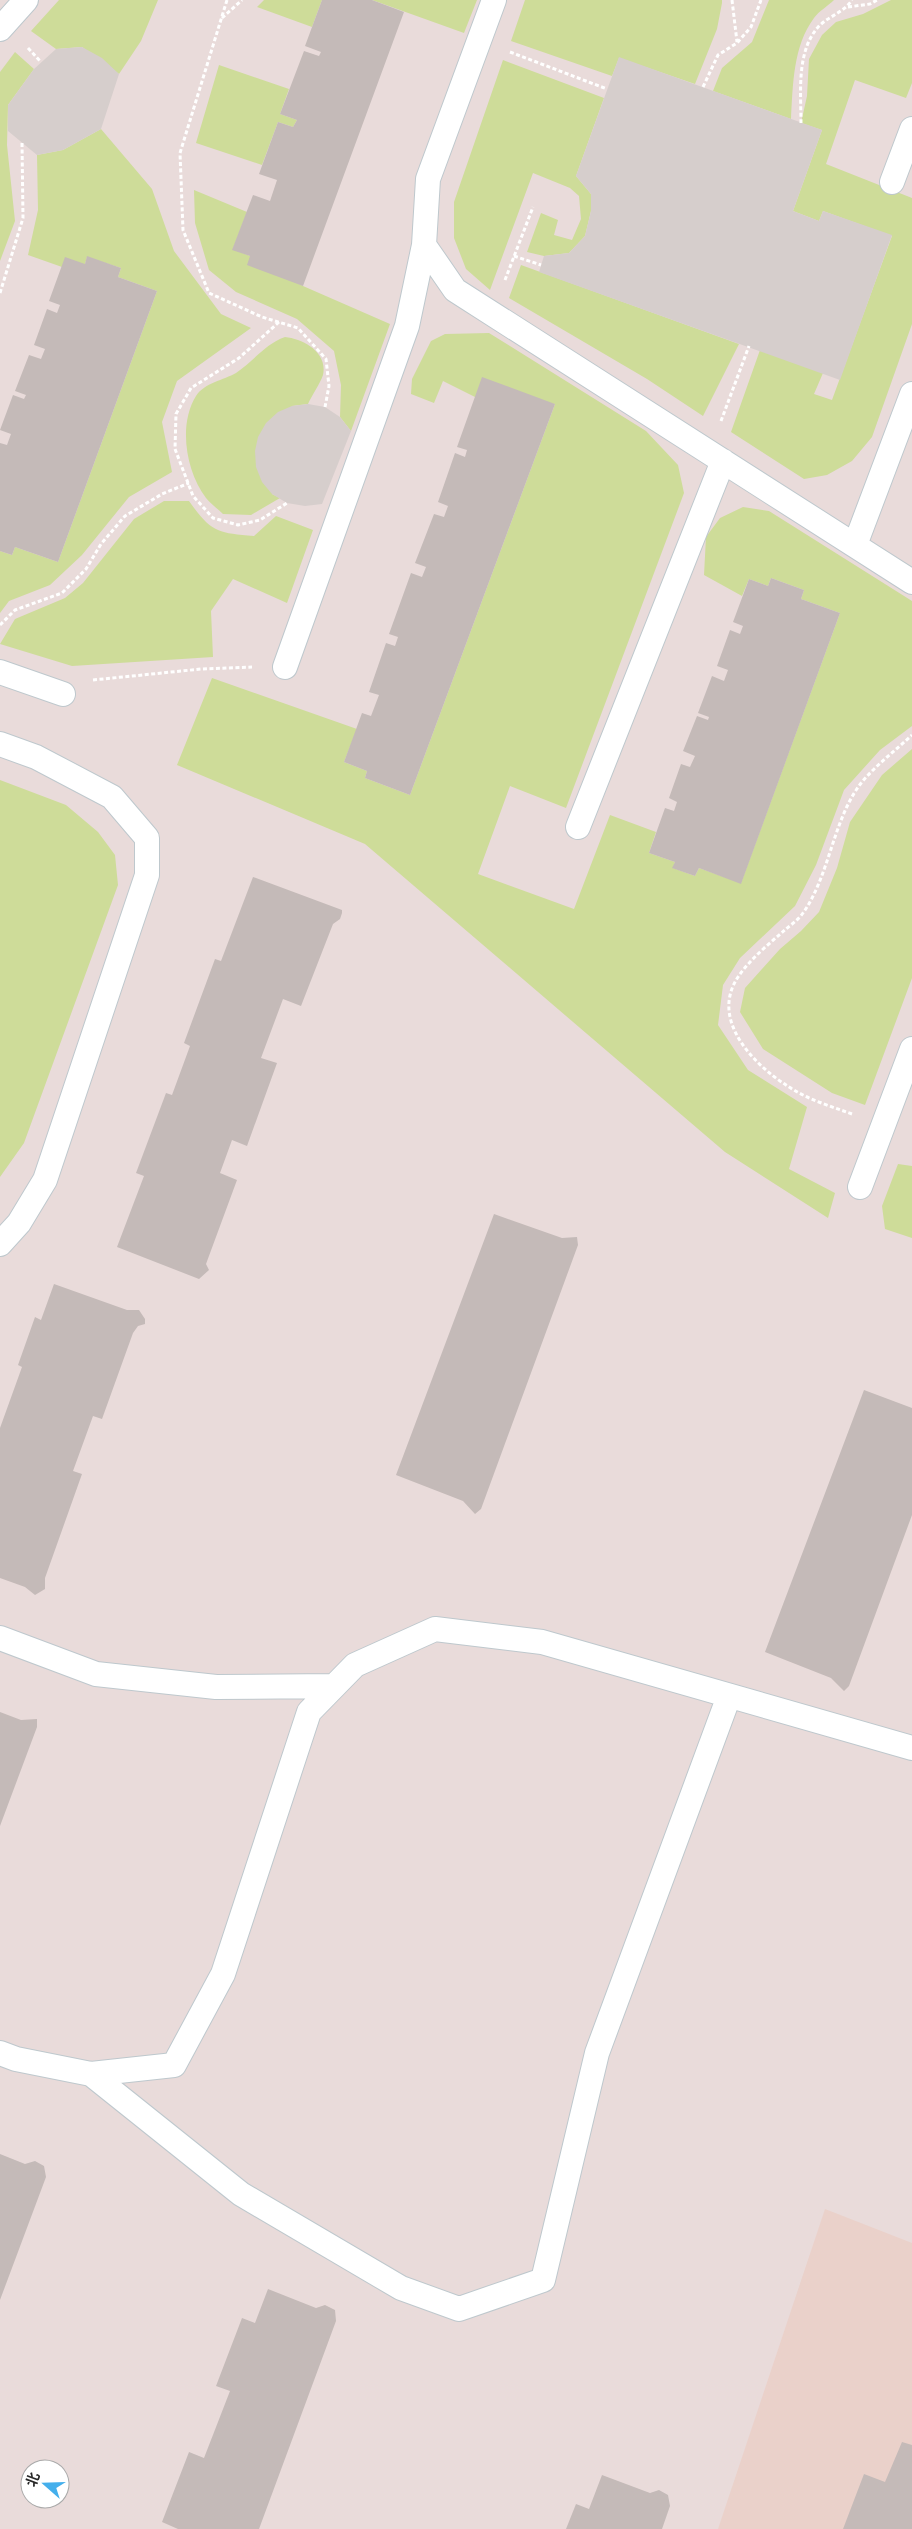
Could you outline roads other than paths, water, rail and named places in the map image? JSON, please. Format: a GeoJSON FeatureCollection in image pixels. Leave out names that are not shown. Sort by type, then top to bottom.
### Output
{"type":"FeatureCollection","features":[{"type":"Feature","properties":{"kind":"lane"},"geometry":{"type":"LineString","coordinates":[[0,29],[26,0]]}},
{"type":"Feature","properties":{"kind":"lane"},"geometry":{"type":"LineString","coordinates":[[285,666],[407,326],[424,245],[428,179],[494,0]]}},
{"type":"Feature","properties":{"kind":"lane"},"geometry":{"type":"LineString","coordinates":[[892,182],[912,129]]}},
{"type":"Feature","properties":{"kind":"lane"},"geometry":{"type":"LineString","coordinates":[[424,245],[455,290],[912,582]]}},
{"type":"Feature","properties":{"kind":"lane"},"geometry":{"type":"LineString","coordinates":[[855,545],[912,394]]}},
{"type":"Feature","properties":{"kind":"lane"},"geometry":{"type":"LineString","coordinates":[[578,827],[716,457]]}},
{"type":"Feature","properties":{"kind":"lane"},"geometry":{"type":"LineString","coordinates":[[0,672],[63,694]]}},
{"type":"Feature","properties":{"kind":"lane"},"geometry":{"type":"LineString","coordinates":[[0,744],[36,757],[112,797],[147,838],[148,875],[46,1180],[19,1223],[0,1244]]}},
{"type":"Feature","properties":{"kind":"lane"},"geometry":{"type":"LineString","coordinates":[[860,1187],[912,1049]]}},
{"type":"Feature","properties":{"kind":"lane"},"geometry":{"type":"LineString","coordinates":[[0,2053],[16,2059],[91,2074],[174,2065],[223,1974],[309,1712],[355,1665],[435,1629],[542,1642],[912,1748]]}},
{"type":"Feature","properties":{"kind":"lane"},"geometry":{"type":"LineString","coordinates":[[0,1638],[96,1674],[216,1687],[334,1686]]}},
{"type":"Feature","properties":{"kind":"lane"},"geometry":{"type":"LineString","coordinates":[[91,2074],[241,2194],[401,2288],[458,2309],[543,2280],[596,2053],[729,1696]]}}]}
